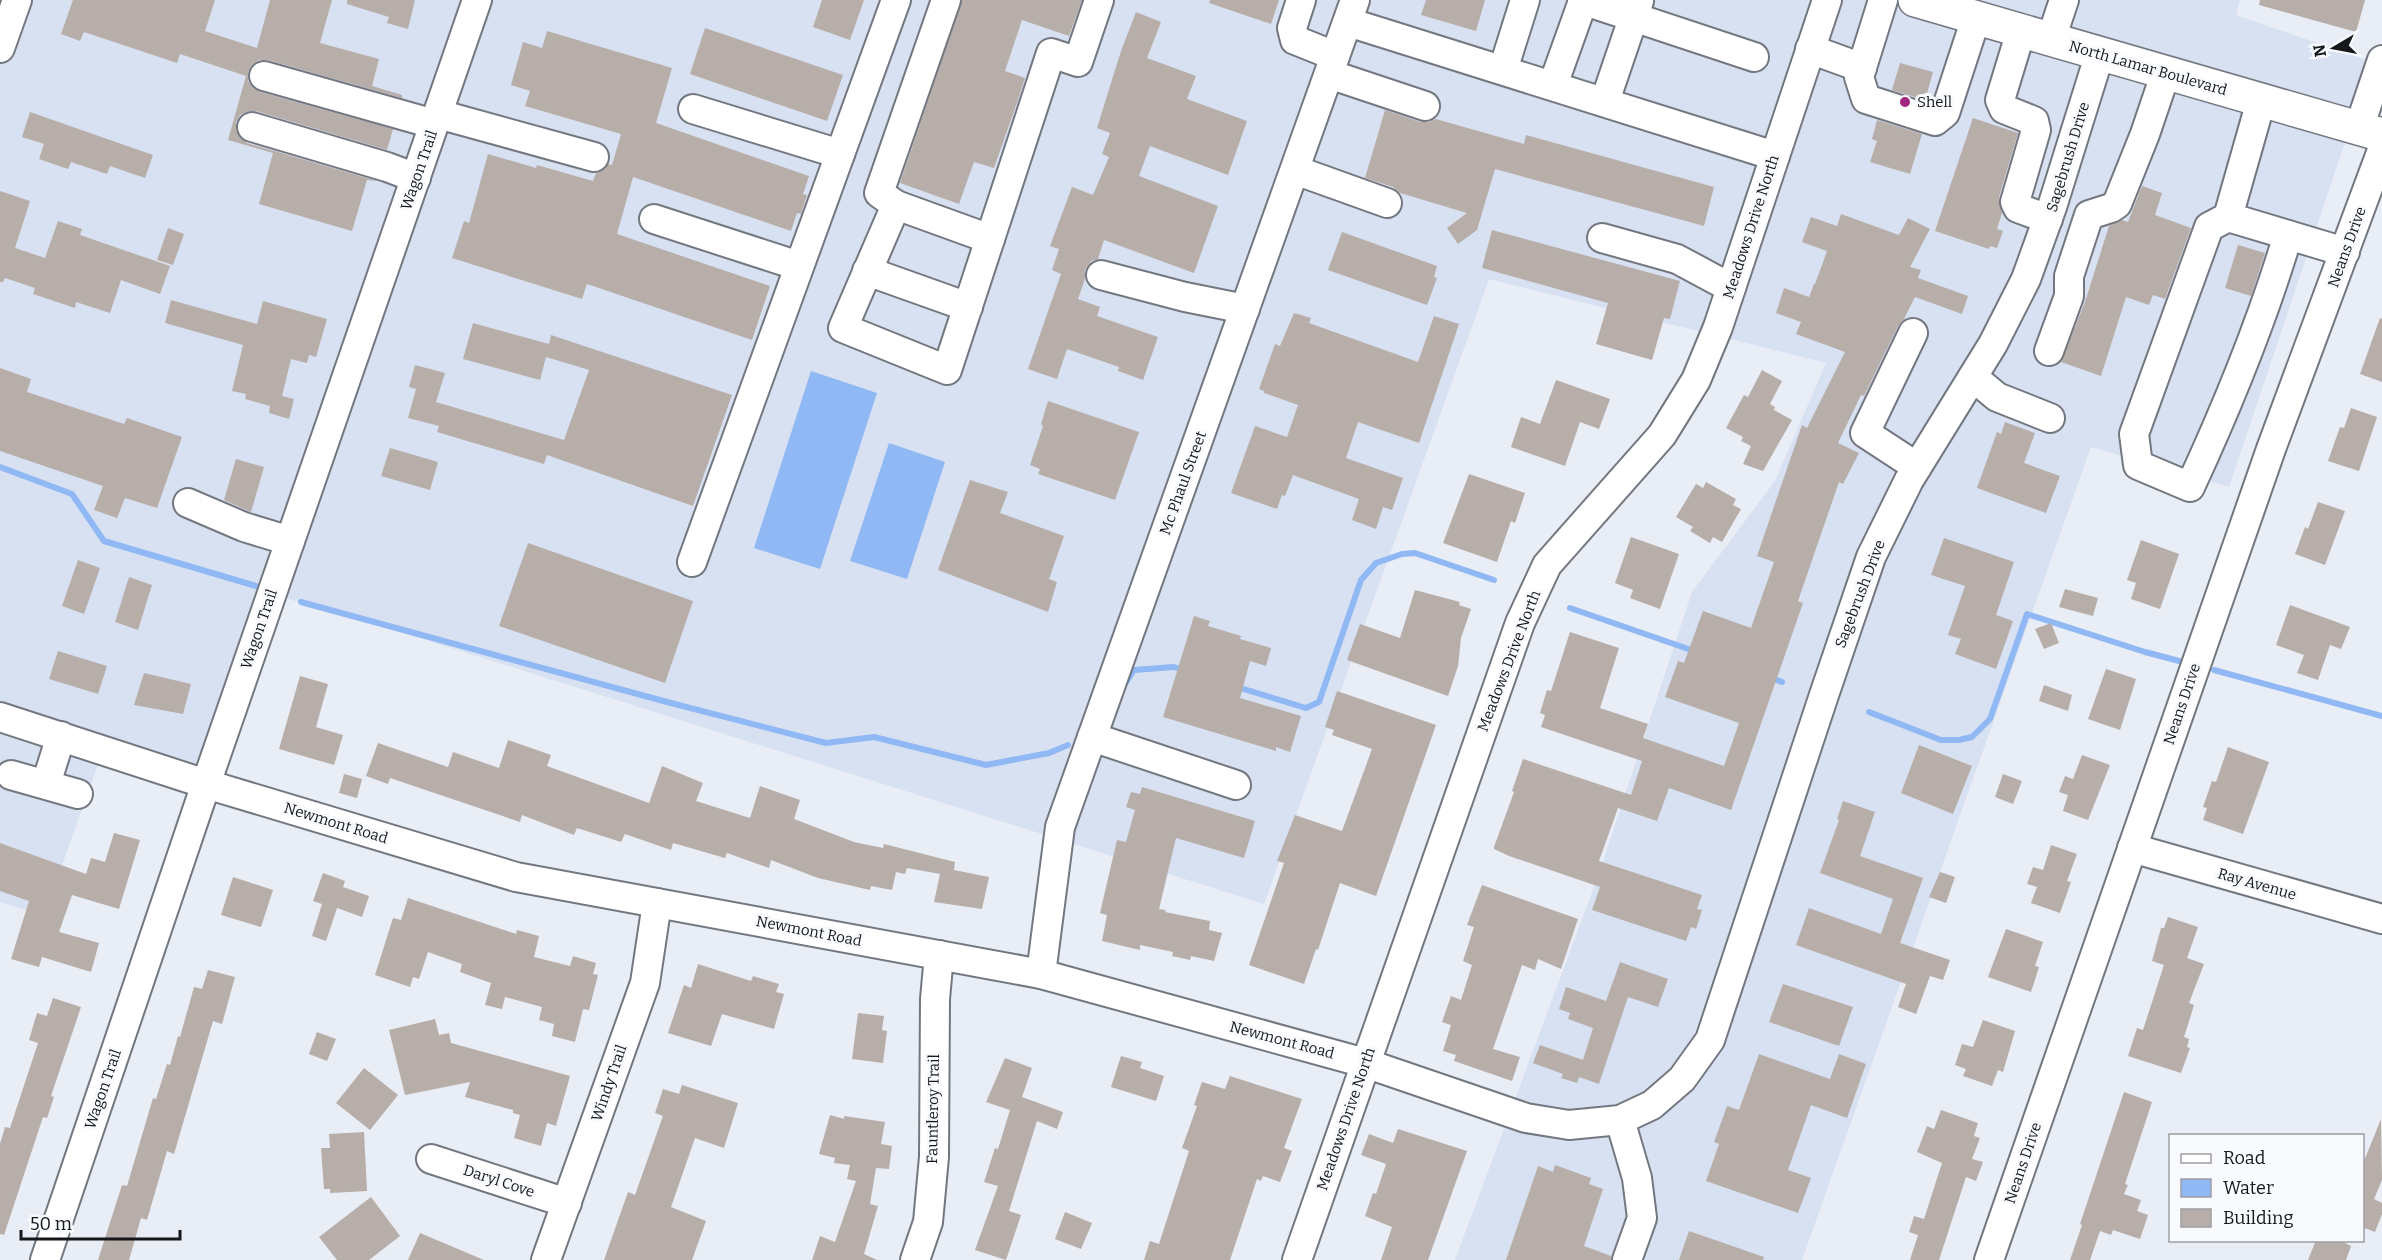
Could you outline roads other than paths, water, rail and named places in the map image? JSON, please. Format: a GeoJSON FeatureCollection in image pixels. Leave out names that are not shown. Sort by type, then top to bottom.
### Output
{"type":"FeatureCollection","features":[{"type":"Feature","properties":{"kind":"main road","name":"North Lamar Boulevard"},"geometry":{"type":"LineString","coordinates":[[1915,0],[2166,72],[2374,138]]}},
{"type":"Feature","properties":{"kind":"street"},"geometry":{"type":"LineString","coordinates":[[0,48],[17,0]]}},
{"type":"Feature","properties":{"kind":"street","name":"Wagon Trail"},"geometry":{"type":"LineString","coordinates":[[45,1260],[206,783],[477,0]]}},
{"type":"Feature","properties":{"kind":"street"},"geometry":{"type":"LineString","coordinates":[[692,562],[896,0]]}},
{"type":"Feature","properties":{"kind":"street"},"geometry":{"type":"LineString","coordinates":[[945,0],[879,193],[896,205],[990,239]]}},
{"type":"Feature","properties":{"kind":"street"},"geometry":{"type":"LineString","coordinates":[[896,205],[843,328],[947,370],[1051,53],[1078,62],[1099,0]]}},
{"type":"Feature","properties":{"kind":"street"},"geometry":{"type":"LineString","coordinates":[[1301,0],[1292,28],[1295,40],[1332,65],[1425,106]]}},
{"type":"Feature","properties":{"kind":"street"},"geometry":{"type":"LineString","coordinates":[[1503,70],[1525,0]]}},
{"type":"Feature","properties":{"kind":"street"},"geometry":{"type":"LineString","coordinates":[[1553,85],[1582,0],[1636,9],[1754,57]]}},
{"type":"Feature","properties":{"kind":"street","name":"Meadows Drive North"},"geometry":{"type":"LineString","coordinates":[[1297,1260],[1520,623],[1547,565],[1662,435],[1696,380],[1718,327],[1827,0]]}},
{"type":"Feature","properties":{"kind":"street"},"geometry":{"type":"LineString","coordinates":[[1883,0],[1859,77],[1866,99],[1935,121],[1945,113],[1976,18]]}},
{"type":"Feature","properties":{"kind":"street"},"geometry":{"type":"LineString","coordinates":[[2064,0],[2036,35],[2000,100],[2004,109],[2034,121],[2036,130],[2015,202],[2018,208],[2047,221],[2083,232]]}},
{"type":"Feature","properties":{"kind":"street"},"geometry":{"type":"LineString","coordinates":[[1605,101],[1636,9]]}},
{"type":"Feature","properties":{"kind":"street"},"geometry":{"type":"LineString","coordinates":[[1352,11],[1503,70],[1775,156]]}},
{"type":"Feature","properties":{"kind":"street","name":"Mc Phaul Street"},"geometry":{"type":"LineString","coordinates":[[1041,974],[1060,827],[1352,11]]}},
{"type":"Feature","properties":{"kind":"street"},"geometry":{"type":"LineString","coordinates":[[1810,49],[1862,68]]}},
{"type":"Feature","properties":{"kind":"street","name":"Sagebrush Drive"},"geometry":{"type":"LineString","coordinates":[[1620,1120],[1652,1105],[1682,1079],[1710,1040],[1871,557],[1917,467],[1993,344],[2026,279],[2047,221],[2100,53]]}},
{"type":"Feature","properties":{"kind":"street","name":"Neans Drive"},"geometry":{"type":"LineString","coordinates":[[1989,1260],[2271,449],[2345,252],[2370,218],[2374,138],[2382,60]]}},
{"type":"Feature","properties":{"kind":"street"},"geometry":{"type":"LineString","coordinates":[[2049,351],[2069,296],[2069,276],[2089,215],[2117,204],[2145,134],[2166,72]]}},
{"type":"Feature","properties":{"kind":"street"},"geometry":{"type":"LineString","coordinates":[[264,76],[594,157]]}},
{"type":"Feature","properties":{"kind":"street"},"geometry":{"type":"LineString","coordinates":[[2228,217],[2261,101]]}},
{"type":"Feature","properties":{"kind":"street"},"geometry":{"type":"LineString","coordinates":[[693,109],[840,154]]}},
{"type":"Feature","properties":{"kind":"street"},"geometry":{"type":"LineString","coordinates":[[252,127],[387,167],[416,178]]}},
{"type":"Feature","properties":{"kind":"street"},"geometry":{"type":"LineString","coordinates":[[1295,170],[1387,203]]}},
{"type":"Feature","properties":{"kind":"street"},"geometry":{"type":"LineString","coordinates":[[2288,235],[2267,304],[2222,417],[2190,487],[2138,465],[2134,434],[2209,227],[2228,217],[2345,252]]}},
{"type":"Feature","properties":{"kind":"street"},"geometry":{"type":"LineString","coordinates":[[654,219],[800,266]]}},
{"type":"Feature","properties":{"kind":"street"},"geometry":{"type":"LineString","coordinates":[[1602,238],[1677,259],[1731,288]]}},
{"type":"Feature","properties":{"kind":"street"},"geometry":{"type":"LineString","coordinates":[[867,271],[968,307]]}},
{"type":"Feature","properties":{"kind":"street"},"geometry":{"type":"LineString","coordinates":[[1101,275],[1185,297],[1245,309]]}},
{"type":"Feature","properties":{"kind":"street"},"geometry":{"type":"LineString","coordinates":[[1913,333],[1865,433],[1917,467]]}},
{"type":"Feature","properties":{"kind":"street"},"geometry":{"type":"LineString","coordinates":[[1972,377],[1997,397],[2050,418]]}},
{"type":"Feature","properties":{"kind":"street"},"geometry":{"type":"LineString","coordinates":[[188,503],[244,527],[290,541]]}},
{"type":"Feature","properties":{"kind":"street","name":"Newmont Road"},"geometry":{"type":"LineString","coordinates":[[0,717],[206,783],[516,877],[1041,974],[1365,1064],[1526,1118],[1569,1125],[1620,1120]]}},
{"type":"Feature","properties":{"kind":"street"},"geometry":{"type":"LineString","coordinates":[[46,784],[61,736]]}},
{"type":"Feature","properties":{"kind":"street"},"geometry":{"type":"LineString","coordinates":[[1092,738],[1236,785]]}},
{"type":"Feature","properties":{"kind":"street"},"geometry":{"type":"LineString","coordinates":[[11,775],[78,794]]}},
{"type":"Feature","properties":{"kind":"street","name":"Ray Avenue"},"geometry":{"type":"LineString","coordinates":[[2132,848],[2382,919]]}},
{"type":"Feature","properties":{"kind":"street","name":"Windy Trail"},"geometry":{"type":"LineString","coordinates":[[546,1260],[645,983],[657,903]]}},
{"type":"Feature","properties":{"kind":"street","name":"Fauntleroy Trail"},"geometry":{"type":"LineString","coordinates":[[915,1260],[928,1222],[934,1157],[935,999],[939,956]]}},
{"type":"Feature","properties":{"kind":"street"},"geometry":{"type":"LineString","coordinates":[[1620,1120],[1637,1178],[1641,1218],[1627,1260]]}},
{"type":"Feature","properties":{"kind":"street","name":"Daryl Cove"},"geometry":{"type":"LineString","coordinates":[[431,1159],[567,1203]]}},
{"type":"Feature","properties":{"kind":"water"},"geometry":{"type":"Polygon","coordinates":[[[811,371],[877,393],[820,569],[754,548],[811,371]]]}},
{"type":"Feature","properties":{"kind":"water"},"geometry":{"type":"Polygon","coordinates":[[[889,443],[945,462],[907,579],[850,561],[889,443]]]}},
{"type":"Feature","properties":{"kind":"waterway"},"geometry":{"type":"LineString","coordinates":[[0,467],[72,494],[104,541],[256,586]]}},
{"type":"Feature","properties":{"kind":"waterway"},"geometry":{"type":"LineString","coordinates":[[1237,687],[1306,708],[1319,702],[1361,580],[1376,563],[1402,554],[1415,553],[1494,580]]}},
{"type":"Feature","properties":{"kind":"waterway"},"geometry":{"type":"LineString","coordinates":[[301,602],[826,743],[874,737],[986,765],[1049,753],[1068,745]]}},
{"type":"Feature","properties":{"kind":"waterway"},"geometry":{"type":"LineString","coordinates":[[1570,608],[1697,652]]}},
{"type":"Feature","properties":{"kind":"waterway"},"geometry":{"type":"LineString","coordinates":[[1869,712],[1941,740],[1972,737],[1990,719],[2027,614],[2183,662]]}},
{"type":"Feature","properties":{"kind":"waterway"},"geometry":{"type":"LineString","coordinates":[[1125,684],[1134,670],[1174,667],[1184,670]]}},
{"type":"Feature","properties":{"kind":"waterway"},"geometry":{"type":"LineString","coordinates":[[2214,670],[2382,716]]}},
{"type":"Feature","properties":{"kind":"waterway"},"geometry":{"type":"LineString","coordinates":[[1769,677],[1782,682]]}},
{"type":"Feature","properties":{"kind":"place","name":"Shell"},"geometry":{"type":"Point","coordinates":[1905,102]}}]}
